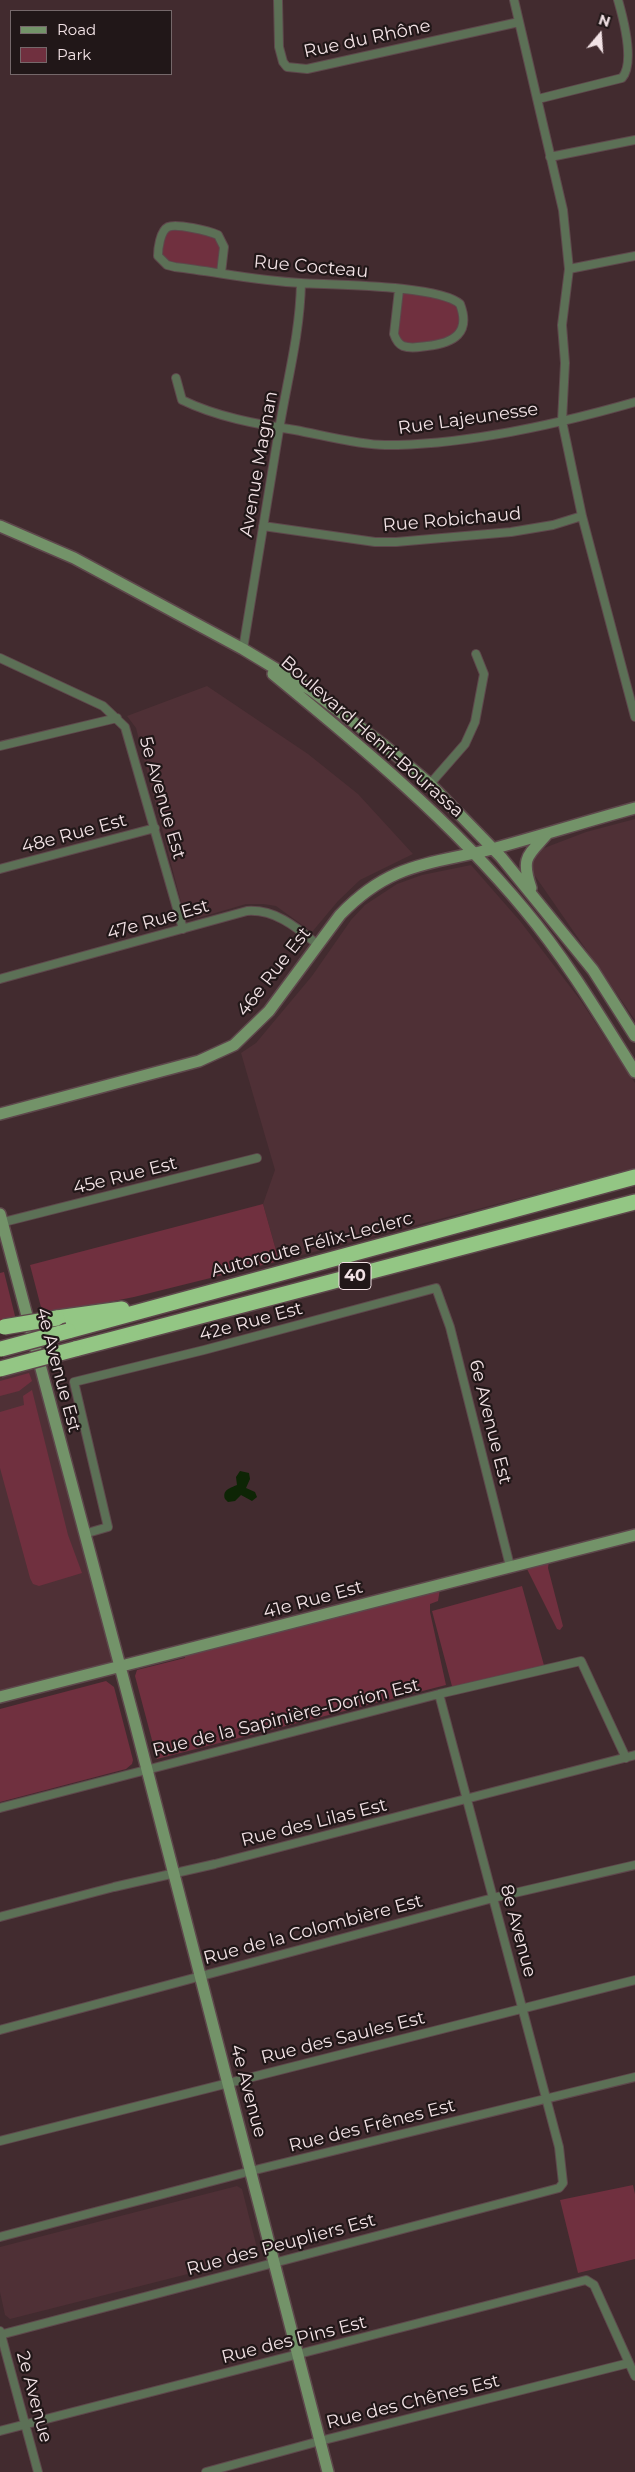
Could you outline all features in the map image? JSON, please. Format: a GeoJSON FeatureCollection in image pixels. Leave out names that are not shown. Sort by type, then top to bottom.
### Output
{"type":"FeatureCollection","features":[{"type":"Feature","properties":{"kind":"highway","name":"Autoroute Félix-Leclerc"},"geometry":{"type":"LineString","coordinates":[[0,1349],[635,1177]]}},
{"type":"Feature","properties":{"kind":"highway","name":"40"},"geometry":{"type":"LineString","coordinates":[[0,1369],[635,1202]]}},
{"type":"Feature","properties":{"kind":"highway"},"geometry":{"type":"LineString","coordinates":[[2,1327],[98,1311],[156,1307]]}},
{"type":"Feature","properties":{"kind":"street","name":"Rue du Rhône"},"geometry":{"type":"LineString","coordinates":[[278,0],[281,55],[287,66],[295,69],[308,69],[519,22]]}},
{"type":"Feature","properties":{"kind":"street"},"geometry":{"type":"LineString","coordinates":[[514,0],[563,210],[569,269],[562,325],[565,363],[562,421],[582,516],[635,717]]}},
{"type":"Feature","properties":{"kind":"street"},"geometry":{"type":"LineString","coordinates":[[538,99],[622,78],[628,73],[631,68],[632,54],[618,0]]}},
{"type":"Feature","properties":{"kind":"street"},"geometry":{"type":"LineString","coordinates":[[550,157],[635,140]]}},
{"type":"Feature","properties":{"kind":"street","name":"Rue Cocteau"},"geometry":{"type":"LineString","coordinates":[[221,273],[224,247],[218,235],[174,226],[168,227],[164,231],[158,249],[158,256],[162,261],[175,267],[301,284],[342,284],[399,290],[444,295],[454,298],[460,304],[464,324],[461,332],[447,342],[411,348],[402,346],[396,341],[394,334],[399,290]]}},
{"type":"Feature","properties":{"kind":"street"},"geometry":{"type":"LineString","coordinates":[[569,269],[635,256]]}},
{"type":"Feature","properties":{"kind":"street","name":"Avenue Magnan"},"geometry":{"type":"LineString","coordinates":[[243,649],[280,428],[296,348],[301,284]]}},
{"type":"Feature","properties":{"kind":"street","name":"Rue Lajeunesse"},"geometry":{"type":"LineString","coordinates":[[176,378],[182,400],[206,411],[280,428],[383,445],[449,440],[562,421],[635,402]]}},
{"type":"Feature","properties":{"kind":"street","name":"Rue Robichaud"},"geometry":{"type":"LineString","coordinates":[[264,526],[375,542],[396,542],[511,532],[582,516]]}},
{"type":"Feature","properties":{"kind":"street","name":"Boulevard Henri-Bourassa"},"geometry":{"type":"LineString","coordinates":[[0,526],[74,558],[243,649],[311,690],[385,746],[430,784],[493,848],[534,895],[593,970],[635,1036]]}},
{"type":"Feature","properties":{"kind":"street","name":"Boulevard Henri-Bourassa"},"geometry":{"type":"LineString","coordinates":[[243,649],[395,775],[474,852],[525,910],[581,987],[635,1072]]}},
{"type":"Feature","properties":{"kind":"street"},"geometry":{"type":"LineString","coordinates":[[430,784],[465,744],[475,722],[484,674],[476,654]]}},
{"type":"Feature","properties":{"kind":"street","name":"5e Avenue Est"},"geometry":{"type":"LineString","coordinates":[[0,658],[95,702],[126,727],[183,929]]}},
{"type":"Feature","properties":{"kind":"street"},"geometry":{"type":"LineString","coordinates":[[0,746],[117,718]]}},
{"type":"Feature","properties":{"kind":"street","name":"46e Rue Est"},"geometry":{"type":"LineString","coordinates":[[0,1114],[199,1061],[234,1045],[252,1030],[269,1011],[317,944],[353,901],[382,879],[408,869],[493,848],[635,808]]}},
{"type":"Feature","properties":{"kind":"street","name":"48e Rue Est"},"geometry":{"type":"LineString","coordinates":[[0,869],[156,828]]}},
{"type":"Feature","properties":{"kind":"street"},"geometry":{"type":"LineString","coordinates":[[534,895],[525,869],[526,860],[531,850],[549,832]]}},
{"type":"Feature","properties":{"kind":"street","name":"47e Rue Est"},"geometry":{"type":"LineString","coordinates":[[0,979],[247,911],[263,911],[282,919],[317,944]]}},
{"type":"Feature","properties":{"kind":"street","name":"45e Rue Est"},"geometry":{"type":"LineString","coordinates":[[1,1220],[257,1158]]}},
{"type":"Feature","properties":{"kind":"street","name":"4e Avenue Est"},"geometry":{"type":"LineString","coordinates":[[1,1220],[134,1719]]}},
{"type":"Feature","properties":{"kind":"street","name":"42e Rue Est"},"geometry":{"type":"LineString","coordinates":[[74,1382],[204,1350],[436,1288]]}},
{"type":"Feature","properties":{"kind":"street","name":"6e Avenue Est"},"geometry":{"type":"LineString","coordinates":[[436,1288],[450,1327],[510,1566]]}},
{"type":"Feature","properties":{"kind":"street","name":"4e Avenue Est"},"geometry":{"type":"LineString","coordinates":[[74,1382],[108,1527],[84,1534]]}},
{"type":"Feature","properties":{"kind":"street","name":"41e Rue Est"},"geometry":{"type":"LineString","coordinates":[[0,1697],[635,1535]]}},
{"type":"Feature","properties":{"kind":"street","name":"Rue de la Sapinière-Dorion Est"},"geometry":{"type":"LineString","coordinates":[[0,1808],[439,1694],[581,1661],[626,1758]]}},
{"type":"Feature","properties":{"kind":"street","name":"8e Avenue"},"geometry":{"type":"LineString","coordinates":[[439,1694],[560,2147],[564,2177]]}},
{"type":"Feature","properties":{"kind":"street","name":"4e Avenue"},"geometry":{"type":"LineString","coordinates":[[134,1719],[328,2472]]}},
{"type":"Feature","properties":{"kind":"street","name":"Rue des Lilas Est"},"geometry":{"type":"LineString","coordinates":[[0,1917],[467,1800],[635,1755]]}},
{"type":"Feature","properties":{"kind":"street","name":"Rue de la Colombière Est"},"geometry":{"type":"LineString","coordinates":[[0,2030],[493,1898],[635,1865]]}},
{"type":"Feature","properties":{"kind":"street","name":"Rue des Saules Est"},"geometry":{"type":"LineString","coordinates":[[0,2141],[635,1980]]}},
{"type":"Feature","properties":{"kind":"street","name":"Rue des Frênes Est"},"geometry":{"type":"LineString","coordinates":[[0,2237],[251,2171],[635,2077]]}},
{"type":"Feature","properties":{"kind":"street","name":"Rue des Peupliers Est"},"geometry":{"type":"LineString","coordinates":[[0,2333],[559,2188],[564,2177]]}},
{"type":"Feature","properties":{"kind":"street","name":"Rue des Pins Est"},"geometry":{"type":"LineString","coordinates":[[0,2431],[586,2280],[594,2285],[629,2362]]}},
{"type":"Feature","properties":{"kind":"street","name":"2e Avenue"},"geometry":{"type":"LineString","coordinates":[[0,2333],[38,2472]]}},
{"type":"Feature","properties":{"kind":"street"},"geometry":{"type":"LineString","coordinates":[[629,2362],[635,2376]]}},
{"type":"Feature","properties":{"kind":"street","name":"Rue des Chênes Est"},"geometry":{"type":"LineString","coordinates":[[206,2472],[629,2362]]}},
{"type":"Feature","properties":{"kind":"shaded area"},"geometry":{"type":"Polygon","coordinates":[[[207,686],[308,754],[358,794],[413,854],[360,880],[338,901],[312,932],[276,906],[246,904],[198,918],[183,910],[136,728],[127,716],[207,686]]]}},
{"type":"Feature","properties":{"kind":"shaded area"},"geometry":{"type":"Polygon","coordinates":[[[635,819],[635,1020],[533,873],[532,867],[535,855],[539,850],[586,832],[635,819]]]}},
{"type":"Feature","properties":{"kind":"shaded area"},"geometry":{"type":"Polygon","coordinates":[[[471,865],[520,921],[581,1001],[635,1083],[635,1168],[279,1261],[263,1204],[275,1170],[241,1053],[256,1043],[312,976],[351,920],[365,905],[397,884],[422,875],[471,865]]]}},
{"type":"Feature","properties":{"kind":"shaded area"},"geometry":{"type":"Polygon","coordinates":[[[40,1369],[119,1666],[0,1700],[0,1370],[40,1369]]]}},
{"type":"Feature","properties":{"kind":"shaded area"},"geometry":{"type":"Polygon","coordinates":[[[240,1471],[249,1473],[250,1479],[246,1488],[255,1492],[257,1497],[252,1501],[241,1495],[235,1501],[228,1502],[224,1496],[225,1493],[237,1485],[236,1477],[240,1471]]]}},
{"type":"Feature","properties":{"kind":"shaded area"},"geometry":{"type":"Polygon","coordinates":[[[237,2186],[242,2189],[258,2252],[255,2257],[10,2319],[5,2315],[0,2292],[0,2247],[237,2186]]]}},
{"type":"Feature","properties":{"kind":"green space"},"geometry":{"type":"Polygon","coordinates":[[[168,227],[210,232],[222,240],[221,273],[175,267],[158,256],[168,227]]]}},
{"type":"Feature","properties":{"kind":"green space"},"geometry":{"type":"Polygon","coordinates":[[[399,290],[444,295],[462,311],[456,337],[411,348],[396,341],[399,290]]]}},
{"type":"Feature","properties":{"kind":"green space"},"geometry":{"type":"Polygon","coordinates":[[[263,1204],[279,1261],[134,1297],[43,1315],[30,1265],[263,1204]]]}},
{"type":"Feature","properties":{"kind":"green space"},"geometry":{"type":"Polygon","coordinates":[[[4,1272],[16,1320],[0,1322],[0,1273],[4,1272]]]}},
{"type":"Feature","properties":{"kind":"green space"},"geometry":{"type":"Polygon","coordinates":[[[29,1373],[32,1381],[19,1391],[0,1396],[0,1381],[29,1373]]]}},
{"type":"Feature","properties":{"kind":"green space"},"geometry":{"type":"Polygon","coordinates":[[[32,1390],[68,1535],[82,1573],[39,1586],[33,1584],[30,1578],[0,1468],[0,1412],[24,1405],[23,1396],[32,1390]]]}},
{"type":"Feature","properties":{"kind":"green space"},"geometry":{"type":"Polygon","coordinates":[[[549,1561],[548,1568],[563,1626],[560,1630],[557,1629],[526,1567],[549,1561]]]}},
{"type":"Feature","properties":{"kind":"green space"},"geometry":{"type":"Polygon","coordinates":[[[522,1586],[545,1669],[453,1690],[432,1611],[522,1586]]]}},
{"type":"Feature","properties":{"kind":"green space"},"geometry":{"type":"Polygon","coordinates":[[[440,1589],[438,1601],[430,1604],[430,1612],[446,1685],[157,1759],[135,1676],[137,1670],[440,1589]]]}},
{"type":"Feature","properties":{"kind":"green space"},"geometry":{"type":"Polygon","coordinates":[[[106,1681],[114,1687],[133,1760],[132,1764],[126,1769],[0,1802],[0,1709],[106,1681]]]}},
{"type":"Feature","properties":{"kind":"green space"},"geometry":{"type":"Polygon","coordinates":[[[633,2185],[635,2194],[635,2259],[578,2273],[560,2200],[633,2185]]]}}]}
